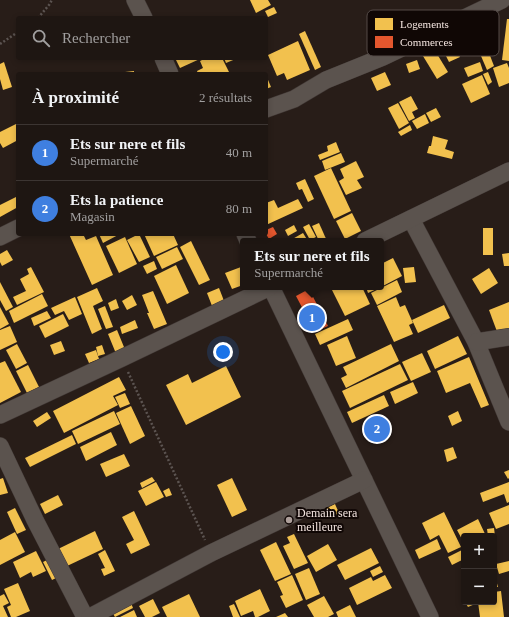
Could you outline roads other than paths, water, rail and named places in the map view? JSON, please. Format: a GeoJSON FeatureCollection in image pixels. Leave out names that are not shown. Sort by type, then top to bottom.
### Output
{"type":"FeatureCollection","features":[{"type":"Feature","properties":{"kind":"street"},"geometry":{"type":"LineString","coordinates":[[135,0],[143,16]]}},
{"type":"Feature","properties":{"kind":"street"},"geometry":{"type":"LineString","coordinates":[[481,10],[502,0]]}},
{"type":"Feature","properties":{"kind":"street"},"geometry":{"type":"LineString","coordinates":[[268,108],[294,99],[326,80],[387,56]]}},
{"type":"Feature","properties":{"kind":"street"},"geometry":{"type":"LineString","coordinates":[[164,60],[169,72]]}},
{"type":"Feature","properties":{"kind":"street"},"geometry":{"type":"LineString","coordinates":[[371,238],[509,171]]}},
{"type":"Feature","properties":{"kind":"street"},"geometry":{"type":"LineString","coordinates":[[411,219],[476,342],[509,422]]}},
{"type":"Feature","properties":{"kind":"street"},"geometry":{"type":"LineString","coordinates":[[0,237],[16,229]]}},
{"type":"Feature","properties":{"kind":"street"},"geometry":{"type":"LineString","coordinates":[[0,414],[122,358],[264,290]]}},
{"type":"Feature","properties":{"kind":"street"},"geometry":{"type":"LineString","coordinates":[[271,290],[430,617]]}},
{"type":"Feature","properties":{"kind":"street"},"geometry":{"type":"LineString","coordinates":[[476,342],[509,337]]}},
{"type":"Feature","properties":{"kind":"street"},"geometry":{"type":"LineString","coordinates":[[0,446],[35,520],[85,617]]}},
{"type":"Feature","properties":{"kind":"street"},"geometry":{"type":"LineString","coordinates":[[90,617],[211,553],[364,480]]}},
{"type":"Feature","properties":{"kind":"place","name":"Ets sur nere et fils"},"geometry":{"type":"Point","coordinates":[312,318]}},
{"type":"Feature","properties":{"kind":"place","name":"Ets la patience"},"geometry":{"type":"Point","coordinates":[377,429]}},
{"type":"Feature","properties":{"kind":"place","name":"Demain sera meilleure"},"geometry":{"type":"Point","coordinates":[289,520]}}]}
